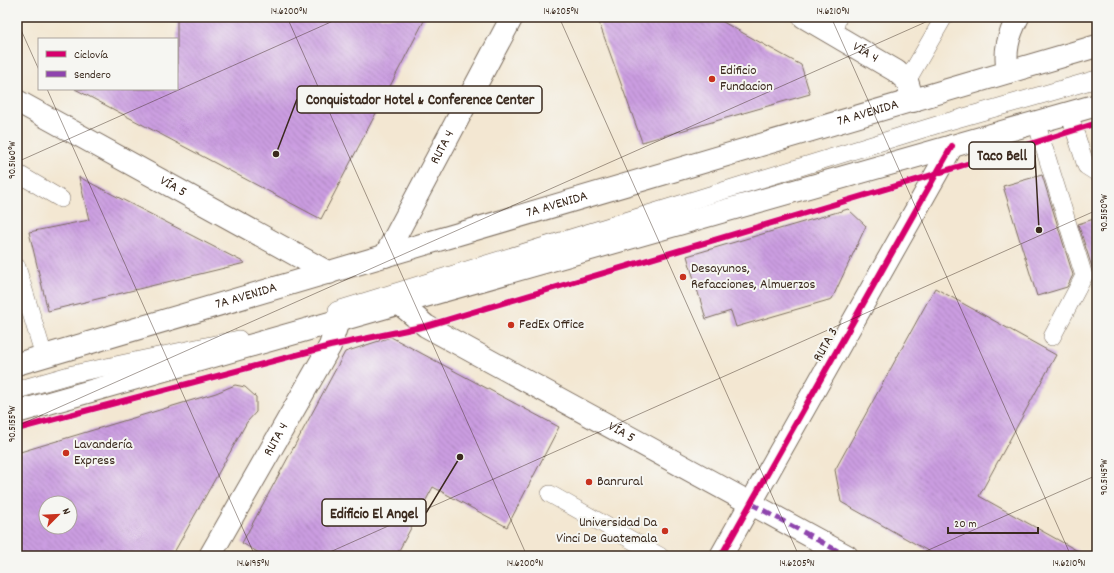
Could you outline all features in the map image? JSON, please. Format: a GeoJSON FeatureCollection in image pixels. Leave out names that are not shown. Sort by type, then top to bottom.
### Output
{"type":"FeatureCollection","features":[{"type":"Feature","properties":{"kind":"main road","name":"RUTA 4"},"geometry":{"type":"LineString","coordinates":[[385,256],[512,17]]}},
{"type":"Feature","properties":{"kind":"main road","name":"VÍA 4"},"geometry":{"type":"LineString","coordinates":[[804,17],[836,25],[883,63],[910,91]]}},
{"type":"Feature","properties":{"kind":"main road"},"geometry":{"type":"LineString","coordinates":[[1008,72],[1006,59],[1007,43],[1018,17]]}},
{"type":"Feature","properties":{"kind":"main road","name":"7A AVENIDA"},"geometry":{"type":"LineString","coordinates":[[17,364],[385,256],[910,91],[1008,72],[1097,46]]}},
{"type":"Feature","properties":{"kind":"main road","name":"VÍA 5"},"geometry":{"type":"LineString","coordinates":[[17,101],[329,273]]}},
{"type":"Feature","properties":{"kind":"main road"},"geometry":{"type":"LineString","coordinates":[[17,412],[1097,105]]}},
{"type":"Feature","properties":{"kind":"main road","name":"RUTA 3"},"geometry":{"type":"LineString","coordinates":[[721,556],[952,146]]}},
{"type":"Feature","properties":{"kind":"main road","name":"VÍA 5"},"geometry":{"type":"LineString","coordinates":[[400,303],[426,326],[847,556]]}},
{"type":"Feature","properties":{"kind":"main road","name":"RUTA 4"},"geometry":{"type":"LineString","coordinates":[[210,556],[330,346],[338,321]]}},
{"type":"Feature","properties":{"kind":"lane"},"geometry":{"type":"LineString","coordinates":[[910,91],[944,17]]}},
{"type":"Feature","properties":{"kind":"lane"},"geometry":{"type":"LineString","coordinates":[[17,390],[73,374],[233,340],[404,290],[943,123],[1097,79]]}},
{"type":"Feature","properties":{"kind":"lane"},"geometry":{"type":"LineString","coordinates":[[1069,113],[1086,166],[1097,173]]}},
{"type":"Feature","properties":{"kind":"lane"},"geometry":{"type":"LineString","coordinates":[[1036,122],[1084,276],[1052,337]]}},
{"type":"Feature","properties":{"kind":"lane"},"geometry":{"type":"LineString","coordinates":[[17,173],[61,199]]}},
{"type":"Feature","properties":{"kind":"lane"},"geometry":{"type":"LineString","coordinates":[[17,267],[44,356]]}},
{"type":"Feature","properties":{"kind":"lane"},"geometry":{"type":"LineString","coordinates":[[550,494],[660,556]]}},
{"type":"Feature","properties":{"kind":"building"},"geometry":{"type":"Polygon","coordinates":[[[177,17],[426,17],[321,219],[77,90],[178,90],[177,17]]]}},
{"type":"Feature","properties":{"kind":"building","name":"Edificio Fundacion"},"geometry":{"type":"Polygon","coordinates":[[[597,17],[714,17],[801,65],[810,94],[642,142],[597,17]]]}},
{"type":"Feature","properties":{"kind":"building"},"geometry":{"type":"Polygon","coordinates":[[[1042,175],[1073,275],[1067,287],[1037,296],[1003,186],[1042,175]]]}},
{"type":"Feature","properties":{"kind":"building"},"geometry":{"type":"Polygon","coordinates":[[[79,177],[245,263],[48,311],[29,232],[89,220],[79,177]]]}},
{"type":"Feature","properties":{"kind":"building"},"geometry":{"type":"Polygon","coordinates":[[[848,209],[866,226],[832,299],[736,327],[731,311],[706,319],[687,256],[848,209]]]}},
{"type":"Feature","properties":{"kind":"building"},"geometry":{"type":"Polygon","coordinates":[[[1097,218],[1097,278],[1093,279],[1094,273],[1078,224],[1097,218]]]}},
{"type":"Feature","properties":{"kind":"building"},"geometry":{"type":"Polygon","coordinates":[[[935,288],[1056,355],[979,496],[1087,556],[937,556],[841,502],[835,470],[935,288]]]}},
{"type":"Feature","properties":{"kind":"building"},"geometry":{"type":"Polygon","coordinates":[[[391,337],[559,427],[507,527],[433,487],[396,556],[264,556],[242,543],[345,352],[391,337]]]}},
{"type":"Feature","properties":{"kind":"building"},"geometry":{"type":"Polygon","coordinates":[[[235,385],[245,387],[256,397],[256,412],[247,422],[172,556],[17,556],[17,453],[216,393],[235,385]]]}},
{"type":"Feature","properties":{"kind":"marked path"},"geometry":{"type":"LineString","coordinates":[[750,503],[847,556]]}},
{"type":"Feature","properties":{"kind":"cycle path"},"geometry":{"type":"LineString","coordinates":[[17,429],[330,346],[426,326],[919,179],[1097,123]]}},
{"type":"Feature","properties":{"kind":"cycle path"},"geometry":{"type":"LineString","coordinates":[[721,556],[952,146]]}},
{"type":"Feature","properties":{"kind":"place","name":"Edificio Fundacion"},"geometry":{"type":"Point","coordinates":[712,79]}},
{"type":"Feature","properties":{"kind":"place","name":"Conquistador Hotel & Conference Center"},"geometry":{"type":"Point","coordinates":[276,154]}},
{"type":"Feature","properties":{"kind":"place","name":"Taco Bell"},"geometry":{"type":"Point","coordinates":[1039,230]}},
{"type":"Feature","properties":{"kind":"place","name":"Desayunos, Refacciones, Almuerzos"},"geometry":{"type":"Point","coordinates":[683,277]}},
{"type":"Feature","properties":{"kind":"place","name":"FedEx Office"},"geometry":{"type":"Point","coordinates":[511,325]}},
{"type":"Feature","properties":{"kind":"place","name":"Lavandería Express"},"geometry":{"type":"Point","coordinates":[66,453]}},
{"type":"Feature","properties":{"kind":"place","name":"Edificio El Angel"},"geometry":{"type":"Point","coordinates":[460,457]}},
{"type":"Feature","properties":{"kind":"place","name":"Banrural"},"geometry":{"type":"Point","coordinates":[589,482]}},
{"type":"Feature","properties":{"kind":"place","name":"Universidad Da Vinci De Guatemala"},"geometry":{"type":"Point","coordinates":[665,531]}}]}
